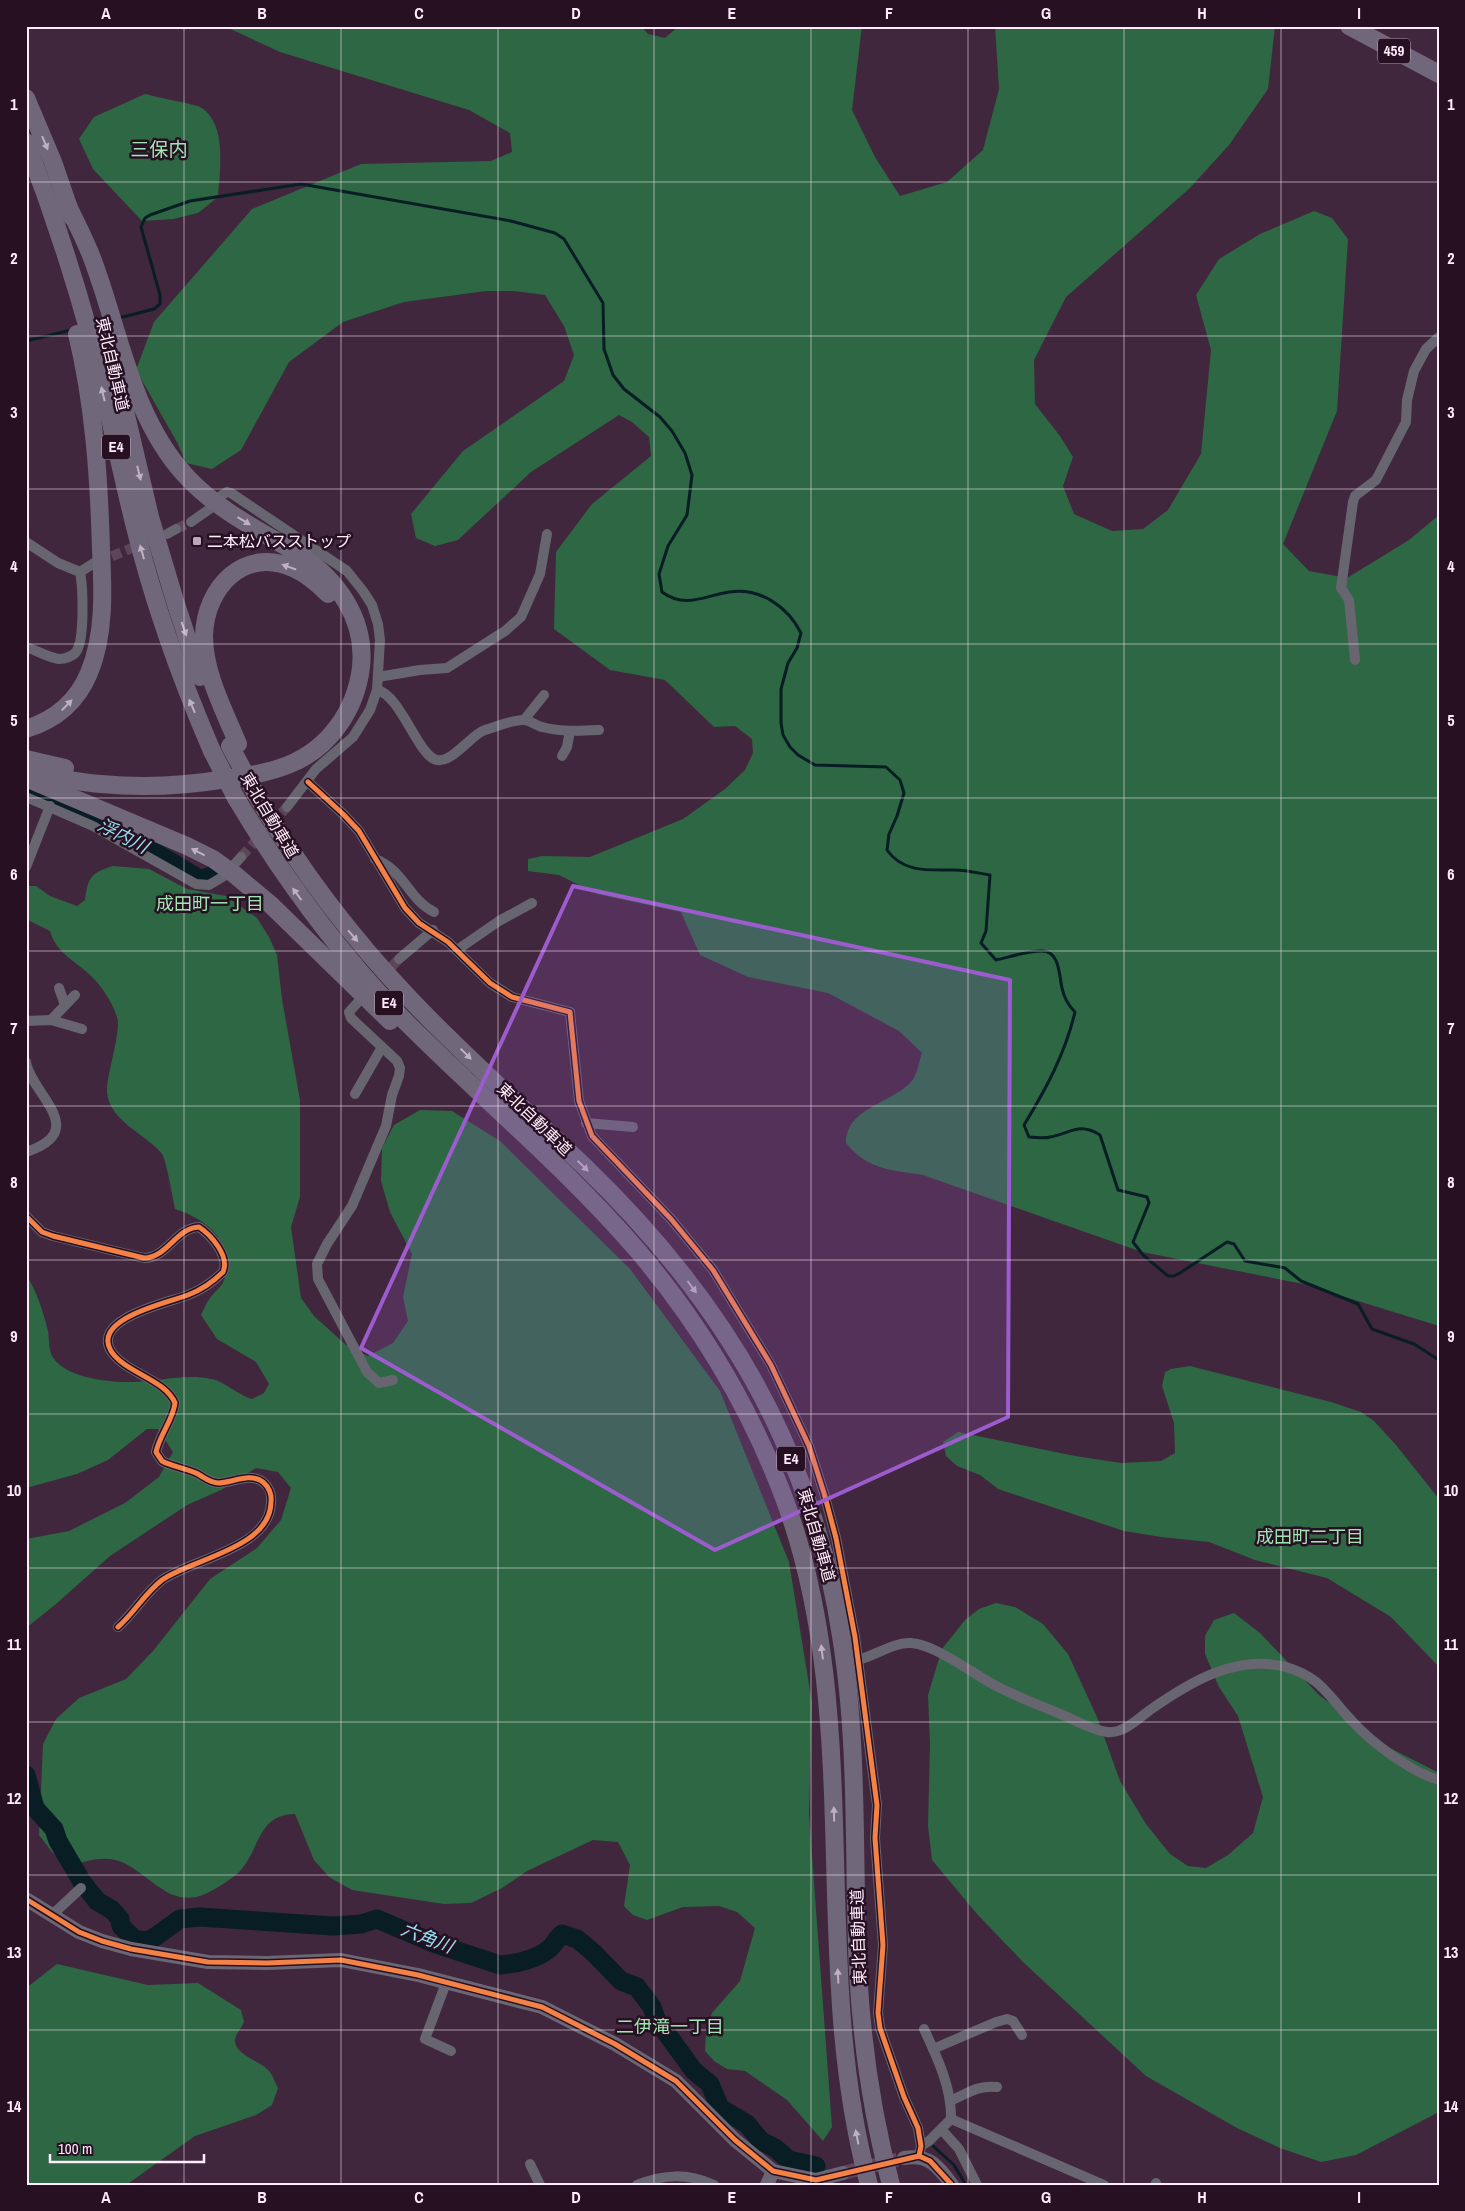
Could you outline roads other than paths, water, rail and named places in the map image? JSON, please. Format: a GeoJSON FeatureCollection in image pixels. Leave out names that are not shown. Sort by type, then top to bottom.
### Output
{"type":"FeatureCollection","features":[{"type":"Feature","properties":{"kind":"highway","name":"459"},"geometry":{"type":"LineString","coordinates":[[1349,26],[1439,74]]}},
{"type":"Feature","properties":{"kind":"highway","name":"東北自動車道"},"geometry":{"type":"LineString","coordinates":[[26,98],[53,162],[106,330],[148,508],[174,601],[203,684],[295,858],[346,928],[414,1004],[587,1169],[652,1237],[713,1315],[736,1350],[780,1433],[802,1485],[820,1539],[841,1635],[852,1732],[858,1973],[863,2035],[871,2097],[891,2185]]}},
{"type":"Feature","properties":{"kind":"highway","name":"東北自動車道"},"geometry":{"type":"LineString","coordinates":[[26,142],[53,213],[89,333],[134,525],[158,607],[186,692],[212,751],[236,798],[299,897],[367,979],[399,1014],[572,1182],[636,1249],[668,1288],[717,1358],[761,1442],[800,1544],[821,1640],[827,1689],[833,1792],[838,1977],[842,2040],[850,2101],[869,2185]]}},
{"type":"Feature","properties":{"kind":"highway"},"geometry":{"type":"LineString","coordinates":[[26,142],[80,347],[96,454],[102,569],[97,651],[89,674],[80,692],[54,718],[26,730]]}},
{"type":"Feature","properties":{"kind":"highway"},"geometry":{"type":"LineString","coordinates":[[26,777],[49,776],[100,784],[159,786],[202,783],[255,774],[289,765],[321,745],[344,720],[357,691],[362,659],[357,627],[347,601],[337,587],[299,554],[212,500],[186,476],[158,440],[138,394],[96,267],[68,206]]}},
{"type":"Feature","properties":{"kind":"highway"},"geometry":{"type":"LineString","coordinates":[[26,759],[106,774],[171,775],[260,762],[294,751],[307,743],[328,724],[344,694],[351,654],[344,621],[328,594],[306,575],[294,568],[266,562],[236,570],[216,591],[209,604],[205,620],[205,653],[234,745]]}},
{"type":"Feature","properties":{"kind":"highway"},"geometry":{"type":"LineString","coordinates":[[26,777],[186,846],[213,859],[234,874],[271,905],[322,957],[392,1022],[572,1182]]}},
{"type":"Feature","properties":{"kind":"street"},"geometry":{"type":"LineString","coordinates":[[1355,660],[1349,600],[1340,588],[1352,502],[1355,496],[1376,480],[1399,438],[1406,422],[1407,400],[1414,371],[1426,349],[1439,337]]}},
{"type":"Feature","properties":{"kind":"street"},"geometry":{"type":"LineString","coordinates":[[219,497],[226,492],[231,493],[336,563],[355,580],[372,605],[378,624],[380,640],[377,690],[370,710],[352,737],[316,769],[308,782],[287,807]]}},
{"type":"Feature","properties":{"kind":"street"},"geometry":{"type":"LineString","coordinates":[[190,522],[210,508]]}},
{"type":"Feature","properties":{"kind":"street"},"geometry":{"type":"LineString","coordinates":[[378,677],[420,670],[447,668],[516,622],[521,617],[540,574],[547,534]]}},
{"type":"Feature","properties":{"kind":"street"},"geometry":{"type":"LineString","coordinates":[[26,542],[58,564],[80,572]]}},
{"type":"Feature","properties":{"kind":"street"},"geometry":{"type":"LineString","coordinates":[[80,572],[94,563]]}},
{"type":"Feature","properties":{"kind":"street"},"geometry":{"type":"LineString","coordinates":[[26,647],[59,659],[73,656],[78,650],[82,595],[80,572]]}},
{"type":"Feature","properties":{"kind":"street"},"geometry":{"type":"LineString","coordinates":[[377,690],[388,696],[424,748],[433,759],[439,760],[460,750],[473,736],[482,731],[524,720],[544,695]]}},
{"type":"Feature","properties":{"kind":"street"},"geometry":{"type":"LineString","coordinates":[[524,720],[541,727],[570,731],[599,730]]}},
{"type":"Feature","properties":{"kind":"street"},"geometry":{"type":"LineString","coordinates":[[562,756],[568,748],[570,731]]}},
{"type":"Feature","properties":{"kind":"street"},"geometry":{"type":"LineString","coordinates":[[308,782],[359,831],[410,914],[420,923],[433,930],[457,950],[490,983],[512,997],[570,1012],[576,1081],[579,1101],[586,1123],[600,1148],[641,1187],[713,1270],[771,1365],[809,1446],[836,1538],[858,1660],[877,1805],[875,1838],[883,1945],[878,2013],[880,2028],[904,2097],[918,2128],[920,2151],[952,2185]]}},
{"type":"Feature","properties":{"kind":"street"},"geometry":{"type":"LineString","coordinates":[[26,797],[93,826],[196,884],[209,885],[224,876]]}},
{"type":"Feature","properties":{"kind":"street"},"geometry":{"type":"LineString","coordinates":[[26,868],[50,806]]}},
{"type":"Feature","properties":{"kind":"street"},"geometry":{"type":"LineString","coordinates":[[233,866],[241,856]]}},
{"type":"Feature","properties":{"kind":"street"},"geometry":{"type":"LineString","coordinates":[[375,859],[388,864],[422,906],[434,912]]}},
{"type":"Feature","properties":{"kind":"street"},"geometry":{"type":"LineString","coordinates":[[457,950],[499,921],[532,902]]}},
{"type":"Feature","properties":{"kind":"street"},"geometry":{"type":"LineString","coordinates":[[399,959],[433,930]]}},
{"type":"Feature","properties":{"kind":"street"},"geometry":{"type":"LineString","coordinates":[[59,988],[65,1005]]}},
{"type":"Feature","properties":{"kind":"street"},"geometry":{"type":"LineString","coordinates":[[51,1020],[75,995]]}},
{"type":"Feature","properties":{"kind":"street"},"geometry":{"type":"LineString","coordinates":[[359,1001],[349,1012],[351,1018],[397,1061],[400,1068],[386,1126],[352,1206],[327,1244],[317,1264],[318,1279],[367,1372],[380,1383],[393,1380]]}},
{"type":"Feature","properties":{"kind":"street"},"geometry":{"type":"LineString","coordinates":[[26,1021],[51,1020],[82,1029]]}},
{"type":"Feature","properties":{"kind":"street"},"geometry":{"type":"LineString","coordinates":[[356,1094],[382,1047]]}},
{"type":"Feature","properties":{"kind":"street"},"geometry":{"type":"LineString","coordinates":[[26,1062],[27,1069],[51,1104],[56,1128],[55,1133],[49,1140],[26,1152]]}},
{"type":"Feature","properties":{"kind":"street"},"geometry":{"type":"LineString","coordinates":[[586,1123],[633,1127]]}},
{"type":"Feature","properties":{"kind":"street"},"geometry":{"type":"LineString","coordinates":[[26,1216],[42,1232],[53,1236],[144,1258],[156,1256],[186,1230],[198,1227],[213,1240],[221,1252],[224,1264],[223,1272],[204,1287],[189,1295],[149,1306],[128,1318],[112,1331],[108,1338],[108,1344],[117,1358],[168,1393],[176,1403],[156,1452],[162,1461],[197,1474],[207,1481],[217,1483],[245,1478],[258,1479],[263,1482],[270,1492],[271,1509],[266,1521],[254,1535],[236,1546],[163,1580],[150,1590],[132,1614],[118,1628]]}},
{"type":"Feature","properties":{"kind":"street"},"geometry":{"type":"LineString","coordinates":[[858,1660],[900,1644],[912,1643],[941,1654],[1000,1688],[1096,1729],[1115,1732],[1124,1728],[1170,1696],[1203,1678],[1234,1666],[1257,1663],[1285,1667],[1304,1673],[1321,1684],[1369,1738],[1408,1766],[1439,1780]]}},
{"type":"Feature","properties":{"kind":"street"},"geometry":{"type":"LineString","coordinates":[[52,1916],[81,1888]]}},
{"type":"Feature","properties":{"kind":"street"},"geometry":{"type":"LineString","coordinates":[[26,1899],[80,1932],[102,1941],[131,1949],[208,1962],[267,1963],[341,1960],[418,1975],[446,1984],[466,1986],[542,2007],[615,2044],[676,2081],[735,2140],[773,2171],[816,2180],[843,2173]]}},
{"type":"Feature","properties":{"kind":"street"},"geometry":{"type":"LineString","coordinates":[[446,1984],[425,2039],[451,2051]]}},
{"type":"Feature","properties":{"kind":"street"},"geometry":{"type":"LineString","coordinates":[[933,2049],[1007,2019],[1013,2021],[1022,2035]]}},
{"type":"Feature","properties":{"kind":"street"},"geometry":{"type":"LineString","coordinates":[[904,2158],[920,2151],[952,2119],[952,2100],[924,2029]]}},
{"type":"Feature","properties":{"kind":"street"},"geometry":{"type":"LineString","coordinates":[[952,2100],[974,2088],[996,2087]]}},
{"type":"Feature","properties":{"kind":"street"},"geometry":{"type":"LineString","coordinates":[[952,2119],[1104,2185]]}},
{"type":"Feature","properties":{"kind":"street"},"geometry":{"type":"LineString","coordinates":[[942,2130],[959,2149],[977,2185]]}},
{"type":"Feature","properties":{"kind":"street"},"geometry":{"type":"LineString","coordinates":[[530,2164],[540,2185]]}},
{"type":"Feature","properties":{"kind":"street"},"geometry":{"type":"LineString","coordinates":[[767,2185],[773,2171]]}},
{"type":"Feature","properties":{"kind":"street"},"geometry":{"type":"LineString","coordinates":[[637,2185],[654,2178],[676,2175],[688,2176],[714,2185]]}},
{"type":"Feature","properties":{"kind":"waterway"},"geometry":{"type":"LineString","coordinates":[[119,318],[154,309],[160,304],[160,295],[141,227],[145,218],[190,201],[301,184],[511,221],[555,233],[564,239],[603,303],[604,349],[613,375],[624,389],[660,417],[672,431],[685,453],[692,475],[687,515],[668,546],[659,574],[662,592],[670,597],[687,601],[740,591],[762,596],[781,607],[801,633],[797,648],[788,663],[781,689],[781,723],[783,735],[790,747],[798,755],[815,765],[886,767],[900,780],[904,793],[889,834],[887,850],[893,857],[901,863],[917,869],[963,870],[990,875],[986,931],[981,943],[996,960],[1042,951],[1052,955],[1058,965],[1064,995],[1068,1004],[1075,1012],[1066,1042],[1054,1071],[1024,1125],[1029,1137],[1048,1138],[1080,1129],[1093,1131],[1100,1135],[1118,1190],[1147,1197],[1149,1203],[1133,1242],[1143,1255],[1168,1276],[1180,1273],[1227,1242],[1234,1244],[1245,1261],[1285,1268],[1301,1281],[1358,1304],[1372,1329],[1414,1344],[1439,1360]]}},
{"type":"Feature","properties":{"kind":"waterway"},"geometry":{"type":"LineString","coordinates":[[92,325],[105,321]]}},
{"type":"Feature","properties":{"kind":"waterway"},"geometry":{"type":"LineString","coordinates":[[26,341],[71,330]]}},
{"type":"Feature","properties":{"kind":"waterway","name":"浮内川"},"geometry":{"type":"LineString","coordinates":[[26,791],[83,813],[126,835],[199,879],[210,877],[216,872]]}},
{"type":"Feature","properties":{"kind":"waterway","name":"六角川"},"geometry":{"type":"LineString","coordinates":[[26,1775],[35,1808],[54,1829],[58,1841],[82,1882],[97,1901],[112,1910],[120,1919],[121,1926],[134,1939],[145,1941],[152,1939],[180,1919],[200,1917],[333,1926],[361,1924],[377,1919],[436,1944],[500,1965],[539,1956],[551,1947],[562,1934],[577,1939],[594,1953],[621,1981],[637,1987],[652,2007],[656,2019],[694,2071],[710,2084],[720,2108],[747,2124],[761,2141],[775,2148],[789,2160],[816,2166]]}},
{"type":"Feature","properties":{"kind":"waterway"},"geometry":{"type":"LineString","coordinates":[[933,2146],[954,2165],[966,2185]]}},
{"type":"Feature","properties":{"kind":"tunnel"},"geometry":{"type":"LineString","coordinates":[[176,529],[191,522]]}},
{"type":"Feature","properties":{"kind":"tunnel"},"geometry":{"type":"LineString","coordinates":[[98,562],[161,536]]}},
{"type":"Feature","properties":{"kind":"tunnel"},"geometry":{"type":"LineString","coordinates":[[241,857],[287,807]]}},
{"type":"Feature","properties":{"kind":"tunnel"},"geometry":{"type":"LineString","coordinates":[[370,989],[399,959]]}},
{"type":"Feature","properties":{"kind":"tunnel"},"geometry":{"type":"LineString","coordinates":[[843,2173],[904,2158]]}},
{"type":"Feature","properties":{"kind":"place","name":"二本松バスストップ"},"geometry":{"type":"Point","coordinates":[197,541]}},
{"type":"Feature","properties":{"kind":"district","name":"三保内"},"geometry":{"type":"Point","coordinates":[159,149]}},
{"type":"Feature","properties":{"kind":"district","name":"成田町一丁目"},"geometry":{"type":"Point","coordinates":[210,904]}},
{"type":"Feature","properties":{"kind":"district","name":"成田町二丁目"},"geometry":{"type":"Point","coordinates":[1310,1537]}},
{"type":"Feature","properties":{"kind":"district","name":"二伊滝一丁目"},"geometry":{"type":"Point","coordinates":[670,2027]}}]}
